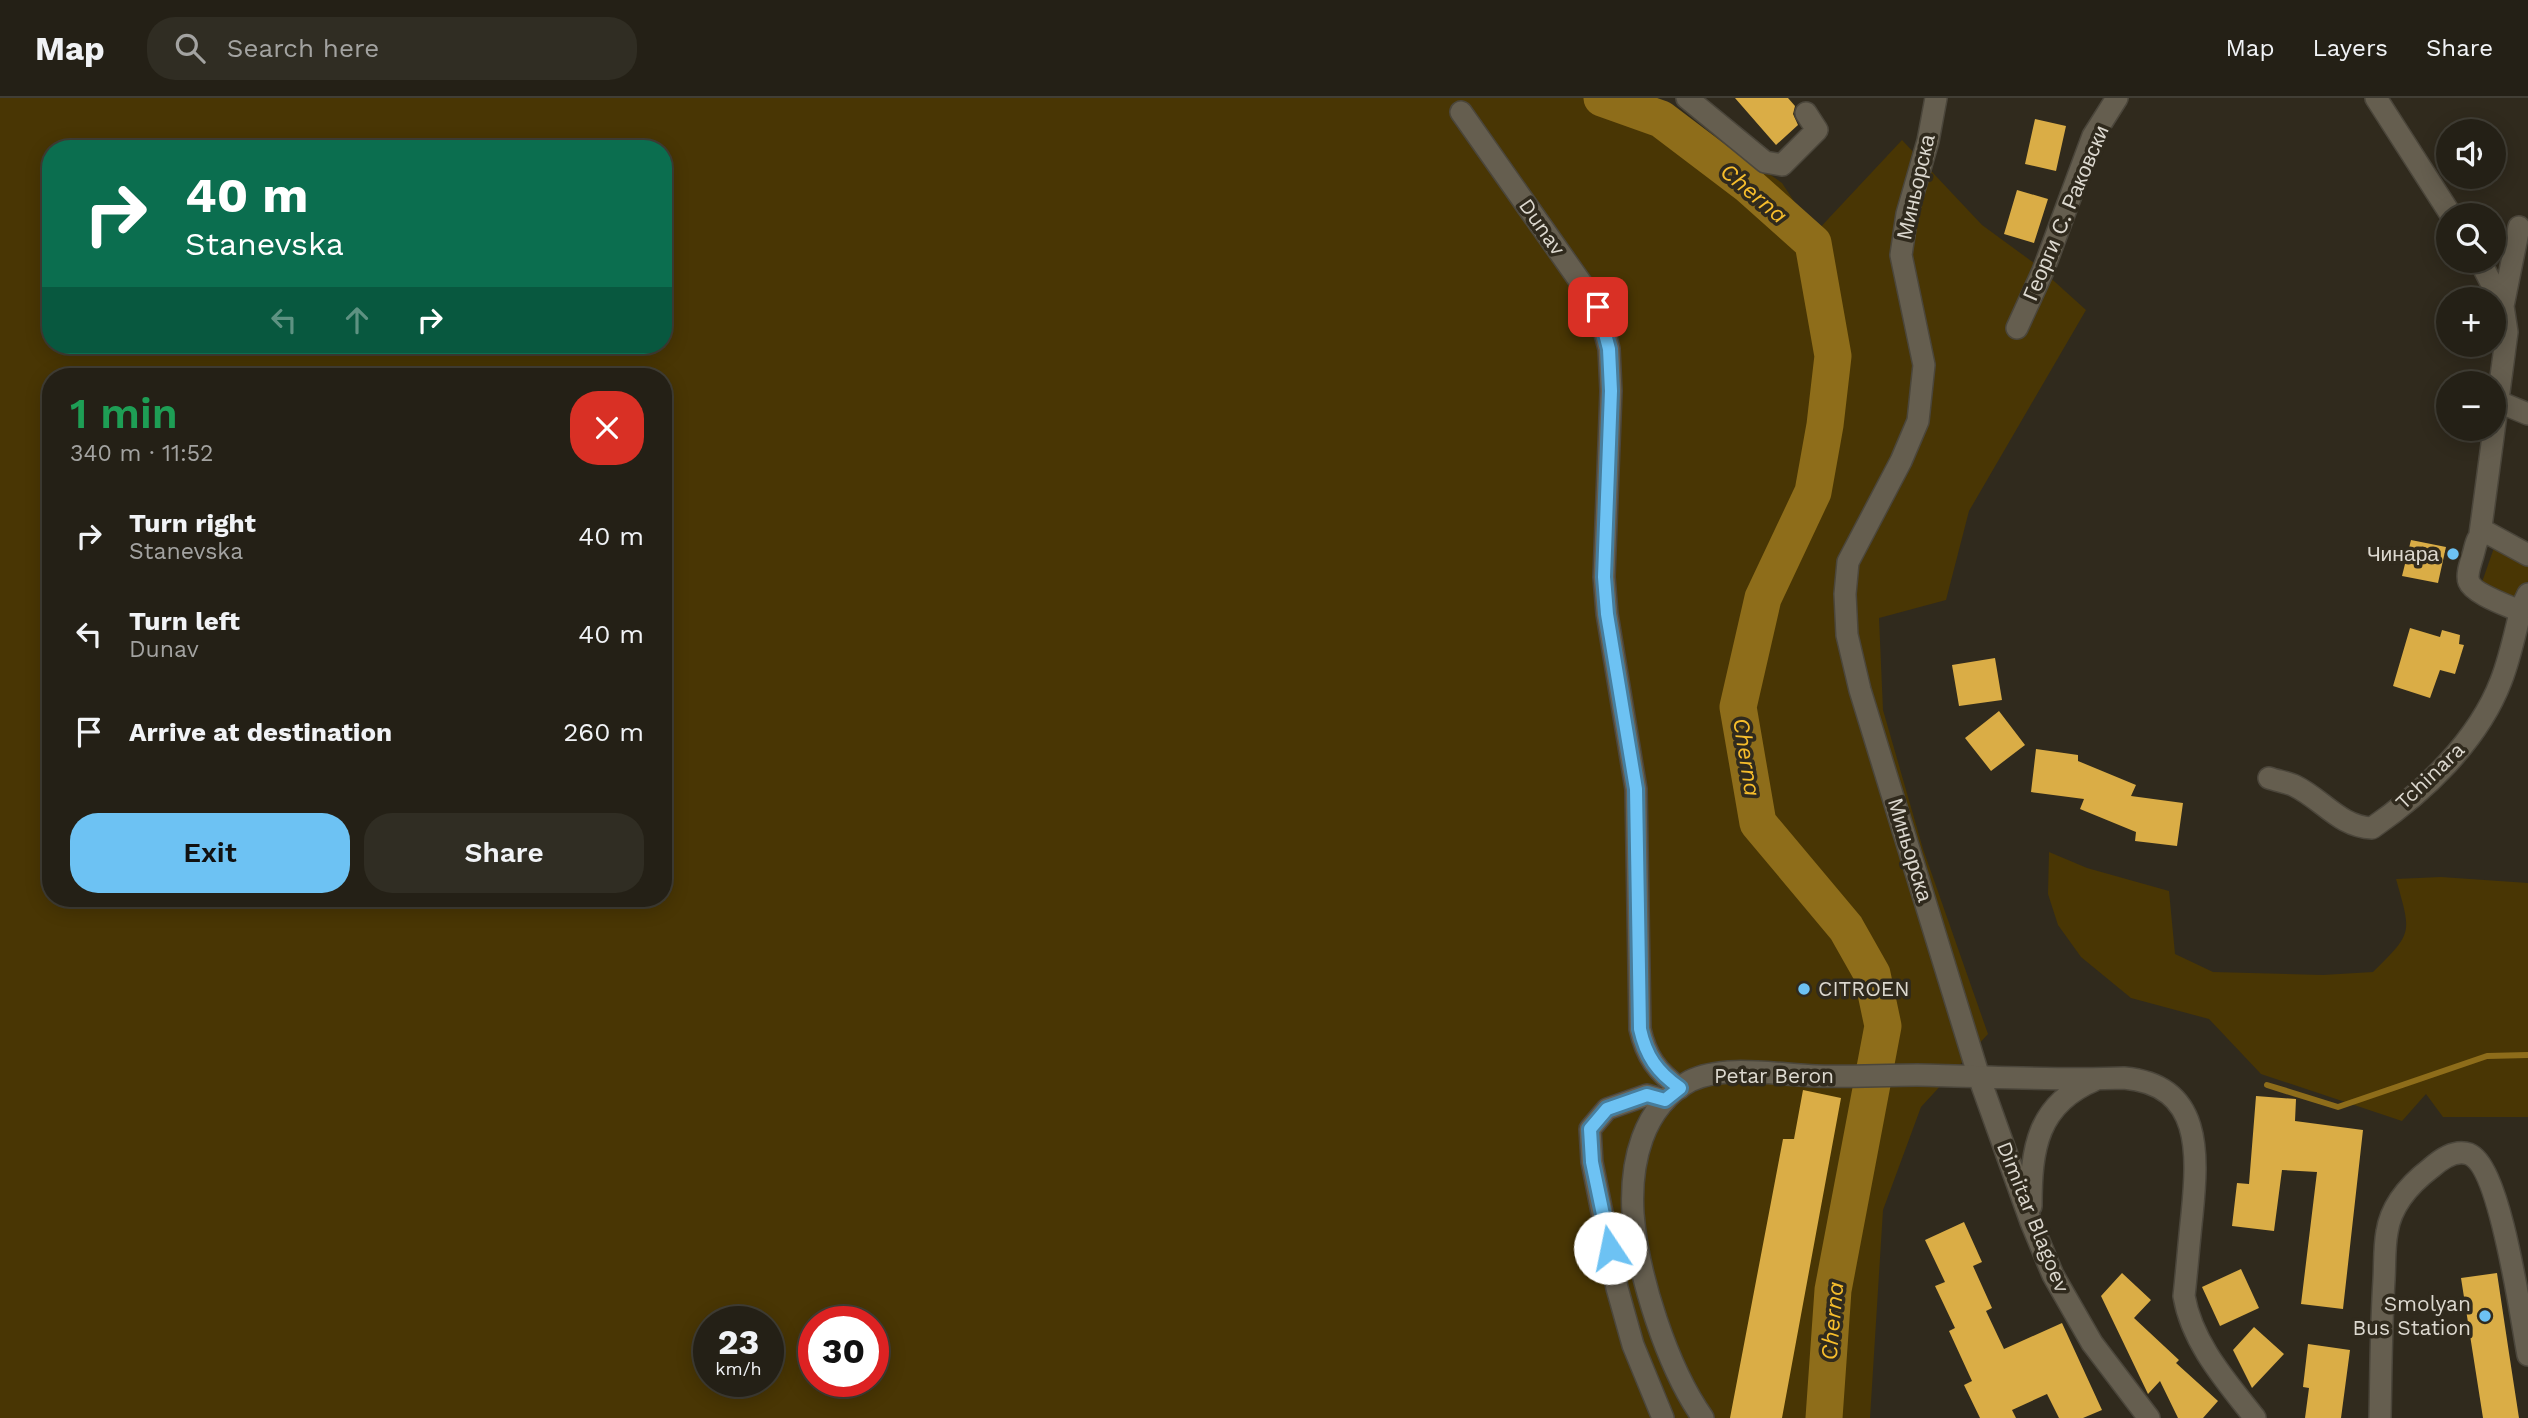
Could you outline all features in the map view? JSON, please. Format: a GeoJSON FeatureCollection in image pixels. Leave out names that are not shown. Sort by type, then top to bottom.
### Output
{"type":"FeatureCollection","features":[{"type":"Feature","properties":{"kind":"street"},"geometry":{"type":"LineString","coordinates":[[1687,98],[1765,162],[1782,165],[1817,130],[1806,113]]}},
{"type":"Feature","properties":{"kind":"street","name":"Миньорска"},"geometry":{"type":"LineString","coordinates":[[1936,98],[1901,255],[1924,365],[1918,421],[1901,461],[1848,562],[1845,594],[1847,635],[1860,690],[1979,1077]]}},
{"type":"Feature","properties":{"kind":"street","name":"Георги С. Раковски"},"geometry":{"type":"LineString","coordinates":[[2017,328],[2043,271],[2093,136],[2116,98]]}},
{"type":"Feature","properties":{"kind":"street"},"geometry":{"type":"LineString","coordinates":[[2376,98],[2443,203]]}},
{"type":"Feature","properties":{"kind":"street","name":"Dunav"},"geometry":{"type":"LineString","coordinates":[[1461,112],[1598,307],[1609,349],[1611,391],[1604,577],[1607,614],[1636,789],[1640,1029],[1644,1047],[1672,1094]]}},
{"type":"Feature","properties":{"kind":"street"},"geometry":{"type":"LineString","coordinates":[[2506,291],[2519,227]]}},
{"type":"Feature","properties":{"kind":"street"},"geometry":{"type":"LineString","coordinates":[[2506,405],[2528,414]]}},
{"type":"Feature","properties":{"kind":"street"},"geometry":{"type":"LineString","coordinates":[[2493,441],[2480,534],[2468,577],[2469,584],[2517,610],[2525,601]]}},
{"type":"Feature","properties":{"kind":"street"},"geometry":{"type":"LineString","coordinates":[[2480,534],[2486,531],[2528,555]]}},
{"type":"Feature","properties":{"kind":"street","name":"Tchinara"},"geometry":{"type":"LineString","coordinates":[[2269,778],[2296,787],[2343,820],[2364,828],[2372,828],[2441,769],[2472,736],[2501,682],[2525,601]]}},
{"type":"Feature","properties":{"kind":"street","name":"Petar Beron"},"geometry":{"type":"LineString","coordinates":[[1672,1094],[1693,1080],[1727,1072],[1819,1076],[1979,1077]]}},
{"type":"Feature","properties":{"kind":"street"},"geometry":{"type":"LineString","coordinates":[[1979,1077],[2124,1078],[2151,1082],[2169,1093],[2188,1119],[2196,1157],[2184,1296],[2187,1312],[2205,1349],[2255,1418]]}},
{"type":"Feature","properties":{"kind":"street","name":"Dimitar Blagoev"},"geometry":{"type":"LineString","coordinates":[[1979,1077],[2053,1275],[2092,1343],[2149,1418]]}},
{"type":"Feature","properties":{"kind":"street"},"geometry":{"type":"LineString","coordinates":[[2031,1222],[2031,1171],[2040,1133],[2062,1098],[2099,1079]]}},
{"type":"Feature","properties":{"kind":"street"},"geometry":{"type":"LineString","coordinates":[[1663,1418],[1633,1345],[1617,1287],[1592,1162],[1590,1129],[1607,1109],[1647,1095],[1672,1094]]}},
{"type":"Feature","properties":{"kind":"street"},"geometry":{"type":"LineString","coordinates":[[1672,1094],[1651,1117],[1641,1140],[1634,1170],[1634,1230],[1653,1308],[1664,1339],[1703,1418]]}},
{"type":"Feature","properties":{"kind":"street"},"geometry":{"type":"LineString","coordinates":[[2380,1418],[2381,1326],[2387,1231],[2393,1211],[2412,1185],[2438,1162],[2459,1152],[2471,1155],[2481,1166],[2500,1211],[2528,1355]]}},
{"type":"Feature","properties":{"kind":"shaded area"},"geometry":{"type":"Polygon","coordinates":[[[0,98],[1650,98],[1710,133],[1782,183],[1815,233],[1902,140],[1982,225],[2034,263],[2086,310],[1969,511],[1946,600],[1879,618],[1883,710],[1923,849],[1988,1034],[1921,1107],[1883,1210],[1870,1418],[0,1418],[0,98]]]}},
{"type":"Feature","properties":{"kind":"shaded area"},"geometry":{"type":"Polygon","coordinates":[[[2495,545],[2528,565],[2528,581],[2519,603],[2482,582],[2495,545]]]}},
{"type":"Feature","properties":{"kind":"shaded area"},"geometry":{"type":"Polygon","coordinates":[[[2049,852],[2087,868],[2169,891],[2175,954],[2213,972],[2323,975],[2373,972],[2396,948],[2406,931],[2396,879],[2441,877],[2528,883],[2528,1117],[2443,1117],[2426,1094],[2402,1121],[2261,1074],[2209,1019],[2131,998],[2081,957],[2058,925],[2048,894],[2049,852]]]}},
{"type":"Feature","properties":{"kind":"building"},"geometry":{"type":"Polygon","coordinates":[[[1735,98],[1788,98],[1795,106],[1793,114],[1798,125],[1776,145],[1735,98]]]}},
{"type":"Feature","properties":{"kind":"building"},"geometry":{"type":"Polygon","coordinates":[[[2035,119],[2066,126],[2056,171],[2025,164],[2035,119]]]}},
{"type":"Feature","properties":{"kind":"building"},"geometry":{"type":"Polygon","coordinates":[[[2017,190],[2048,199],[2034,243],[2004,234],[2017,190]]]}},
{"type":"Feature","properties":{"kind":"building"},"geometry":{"type":"Polygon","coordinates":[[[2411,540],[2446,547],[2438,583],[2402,576],[2411,540]]]}},
{"type":"Feature","properties":{"kind":"building"},"geometry":{"type":"Polygon","coordinates":[[[2410,628],[2440,637],[2442,630],[2460,635],[2459,644],[2464,645],[2455,674],[2440,670],[2430,698],[2393,686],[2410,628]]]}},
{"type":"Feature","properties":{"kind":"building"},"geometry":{"type":"Polygon","coordinates":[[[1995,658],[2002,700],[1959,706],[1952,665],[1995,658]]]}},
{"type":"Feature","properties":{"kind":"building"},"geometry":{"type":"Polygon","coordinates":[[[1999,711],[2025,745],[1991,771],[1965,738],[1999,711]]]}},
{"type":"Feature","properties":{"kind":"building"},"geometry":{"type":"Polygon","coordinates":[[[2036,749],[2078,755],[2078,761],[2136,785],[2131,796],[2183,803],[2177,846],[2135,841],[2136,832],[2080,809],[2084,799],[2031,792],[2036,749]]]}},
{"type":"Feature","properties":{"kind":"building"},"geometry":{"type":"Polygon","coordinates":[[[1803,1090],[1841,1098],[1782,1418],[1730,1418],[1783,1139],[1794,1139],[1803,1090]]]}},
{"type":"Feature","properties":{"kind":"building"},"geometry":{"type":"Polygon","coordinates":[[[2256,1096],[2296,1099],[2295,1121],[2363,1130],[2343,1309],[2301,1304],[2317,1172],[2282,1170],[2274,1231],[2232,1226],[2237,1183],[2249,1184],[2256,1096]]]}},
{"type":"Feature","properties":{"kind":"building"},"geometry":{"type":"Polygon","coordinates":[[[1964,1222],[1982,1262],[1973,1266],[1992,1308],[1986,1311],[2004,1349],[2062,1323],[2102,1410],[2083,1418],[2059,1418],[2047,1394],[2012,1410],[2016,1418],[1980,1418],[1964,1385],[1972,1381],[1949,1331],[1955,1328],[1935,1286],[1945,1282],[1925,1240],[1964,1222]]]}},
{"type":"Feature","properties":{"kind":"building"},"geometry":{"type":"Polygon","coordinates":[[[2241,1269],[2259,1308],[2220,1326],[2202,1287],[2241,1269]]]}},
{"type":"Feature","properties":{"kind":"building"},"geometry":{"type":"Polygon","coordinates":[[[2122,1273],[2151,1300],[2134,1318],[2179,1360],[2176,1363],[2218,1401],[2203,1418],[2178,1418],[2160,1381],[2148,1394],[2101,1296],[2122,1273]]]}},
{"type":"Feature","properties":{"kind":"building","name":"Smolyan Bus Station"},"geometry":{"type":"Polygon","coordinates":[[[2497,1273],[2519,1418],[2483,1418],[2461,1278],[2497,1273]]]}},
{"type":"Feature","properties":{"kind":"building"},"geometry":{"type":"Polygon","coordinates":[[[2254,1327],[2284,1354],[2252,1388],[2233,1350],[2254,1327]]]}},
{"type":"Feature","properties":{"kind":"building"},"geometry":{"type":"Polygon","coordinates":[[[2308,1344],[2350,1350],[2341,1418],[2305,1418],[2309,1388],[2303,1387],[2308,1344]]]}},
{"type":"Feature","properties":{"kind":"waterway","name":"Cherna"},"geometry":{"type":"LineString","coordinates":[[1602,98],[1661,119],[1748,185],[1813,243],[1833,356],[1825,425],[1813,492],[1763,598],[1738,707],[1758,823],[1846,928],[1872,974],[1883,1026],[1833,1290],[1824,1418]]}},
{"type":"Feature","properties":{"kind":"waterway"},"geometry":{"type":"LineString","coordinates":[[2267,1085],[2338,1107],[2487,1056],[2528,1055]]}},
{"type":"Feature","properties":{"kind":"place","name":"Чинара"},"geometry":{"type":"Point","coordinates":[2453,554]}},
{"type":"Feature","properties":{"kind":"place","name":"CITROEN"},"geometry":{"type":"Point","coordinates":[1804,989]}},
{"type":"Feature","properties":{"kind":"place","name":"Smolyan Bus Station"},"geometry":{"type":"Point","coordinates":[2485,1316]}},
{"type":"Feature","properties":{"kind":"route"},"geometry":{"type":"LineString","coordinates":[[1598,307],[1609,349],[1611,391],[1604,577],[1607,614],[1636,789],[1640,1029],[1644,1047],[1662,1076],[1680,1088],[1665,1100],[1647,1095],[1607,1109],[1590,1129],[1592,1162],[1610,1248]]}}]}
